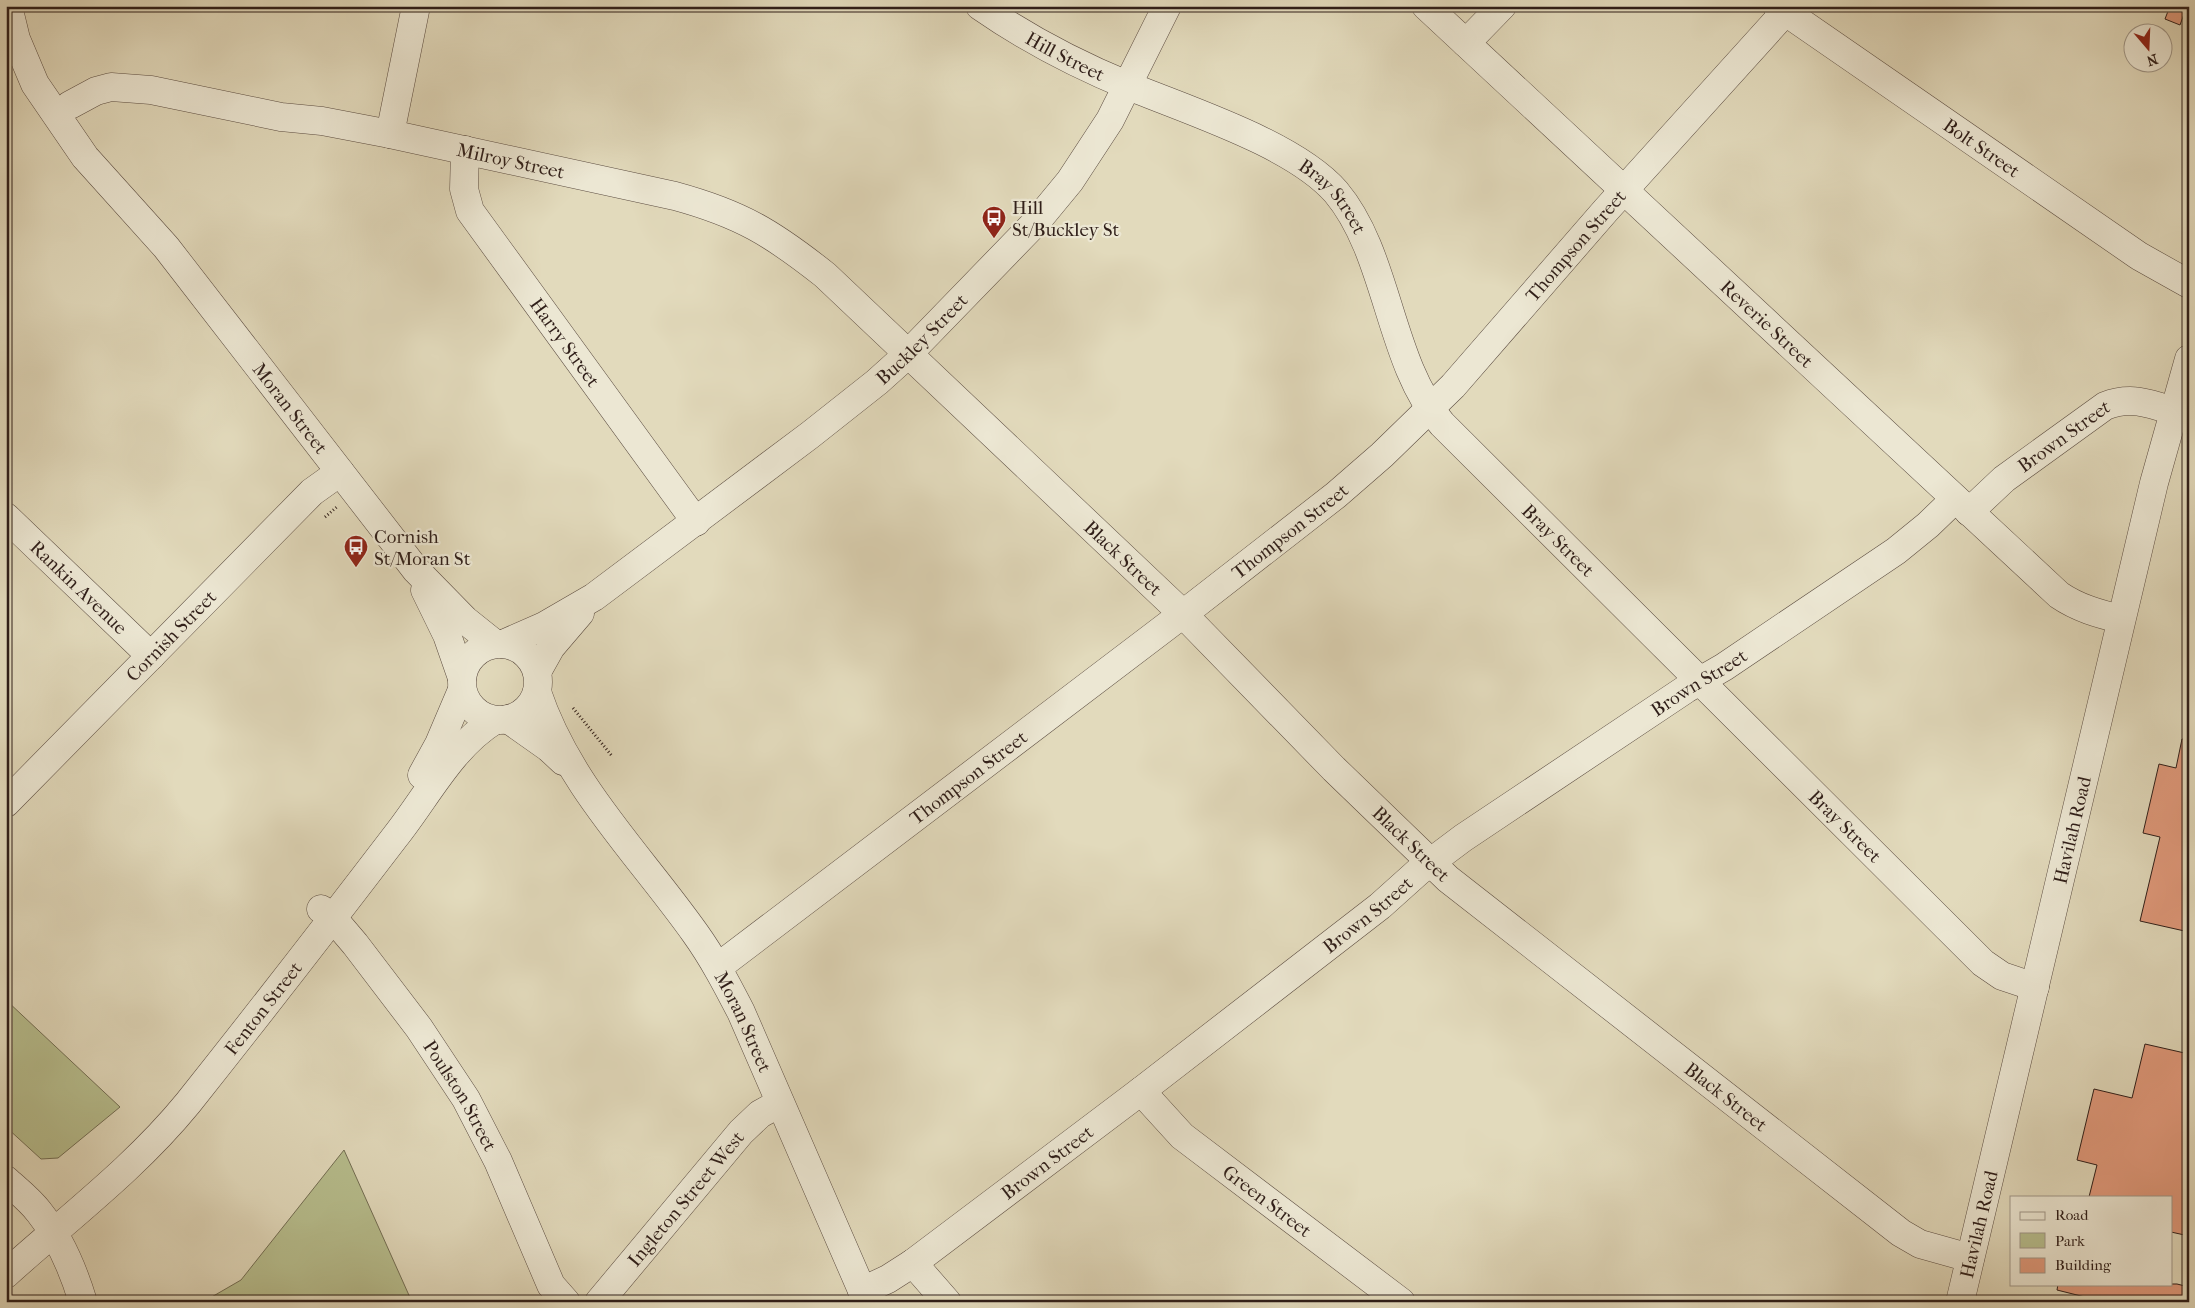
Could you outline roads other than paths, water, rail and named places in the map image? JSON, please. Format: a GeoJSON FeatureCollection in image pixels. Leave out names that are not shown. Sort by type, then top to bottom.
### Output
{"type":"FeatureCollection","features":[{"type":"Feature","properties":{"kind":"street"},"geometry":{"type":"LineString","coordinates":[[390,134],[416,6]]}},
{"type":"Feature","properties":{"kind":"street","name":"Hill Street"},"geometry":{"type":"LineString","coordinates":[[980,6],[1038,43],[1127,85]]}},
{"type":"Feature","properties":{"kind":"street","name":"Buckley Street"},"geometry":{"type":"LineString","coordinates":[[499,644],[544,626],[594,597],[696,522],[878,382],[908,355],[1037,221],[1089,153],[1127,85],[1166,6]]}},
{"type":"Feature","properties":{"kind":"street","name":"Reverie Street"},"geometry":{"type":"LineString","coordinates":[[1426,6],[2059,595],[2094,612],[2121,619]]}},
{"type":"Feature","properties":{"kind":"street"},"geometry":{"type":"LineString","coordinates":[[1466,43],[1502,6]]}},
{"type":"Feature","properties":{"kind":"street","name":"Thompson Street"},"geometry":{"type":"LineString","coordinates":[[718,967],[1183,614],[1336,495],[1430,409],[1624,191],[1781,9]]}},
{"type":"Feature","properties":{"kind":"street","name":"Bolt Street"},"geometry":{"type":"LineString","coordinates":[[1781,9],[2139,256],[2189,284]]}},
{"type":"Feature","properties":{"kind":"street","name":"Moran Street"},"geometry":{"type":"LineString","coordinates":[[17,22],[17,66],[85,157],[166,247]]}},
{"type":"Feature","properties":{"kind":"street","name":"Moran Street"},"geometry":{"type":"LineString","coordinates":[[17,22],[166,247],[340,472],[416,570],[465,620],[499,644]]}},
{"type":"Feature","properties":{"kind":"street","name":"Bray Street"},"geometry":{"type":"LineString","coordinates":[[1127,85],[1280,151],[1320,176],[1337,194],[1367,249],[1408,363],[1430,409],[1983,963],[2002,976],[2034,987]]}},
{"type":"Feature","properties":{"kind":"street","name":"Milroy Street"},"geometry":{"type":"LineString","coordinates":[[70,104],[96,91],[128,87],[280,117],[322,121],[390,134],[675,196],[732,214],[779,239],[804,259],[908,355]]}},
{"type":"Feature","properties":{"kind":"street","name":"Harry Street"},"geometry":{"type":"LineString","coordinates":[[465,150],[464,189],[470,210],[696,522]]}},
{"type":"Feature","properties":{"kind":"street","name":"Black Street"},"geometry":{"type":"LineString","coordinates":[[908,355],[1183,614],[1334,769],[1430,863],[1467,894],[1901,1233],[1920,1244],[1970,1258]]}},
{"type":"Feature","properties":{"kind":"street","name":"Havilah Road"},"geometry":{"type":"LineString","coordinates":[[1960,1302],[2121,619],[2177,427],[2189,359]]}},
{"type":"Feature","properties":{"kind":"street","name":"Brown Street"},"geometry":{"type":"LineString","coordinates":[[864,1296],[913,1263],[1142,1091],[1380,906],[1430,863],[1493,818],[1700,680],[1724,667],[1896,551],[1928,525],[2004,479],[2105,406],[2117,402],[2135,400],[2177,427]]}},
{"type":"Feature","properties":{"kind":"street","name":"Cornish Street"},"geometry":{"type":"LineString","coordinates":[[6,803],[312,492],[340,472]]}},
{"type":"Feature","properties":{"kind":"street","name":"Rankin Avenue"},"geometry":{"type":"LineString","coordinates":[[6,517],[151,656]]}},
{"type":"Feature","properties":{"kind":"street","name":"Moran Street"},"geometry":{"type":"LineString","coordinates":[[416,570],[447,635],[462,684]]}},
{"type":"Feature","properties":{"kind":"street","name":"Buckley Street"},"geometry":{"type":"LineString","coordinates":[[537,682],[560,635],[594,597]]}},
{"type":"Feature","properties":{"kind":"street"},"geometry":{"type":"LineString","coordinates":[[499,644],[525,652],[532,661],[537,682],[526,709],[502,719],[484,716],[474,710],[462,684],[465,666],[472,655],[483,648],[499,644]]}},
{"type":"Feature","properties":{"kind":"street","name":"Moran Street"},"geometry":{"type":"LineString","coordinates":[[537,682],[544,713],[573,770],[690,926],[718,967],[741,1012],[864,1296]]}},
{"type":"Feature","properties":{"kind":"street","name":"Fenton Street"},"geometry":{"type":"LineString","coordinates":[[327,913],[419,779],[439,744],[462,684]]}},
{"type":"Feature","properties":{"kind":"street","name":"Moran Street"},"geometry":{"type":"LineString","coordinates":[[502,719],[549,748],[573,770]]}},
{"type":"Feature","properties":{"kind":"street","name":"Fenton Street"},"geometry":{"type":"LineString","coordinates":[[6,1274],[48,1227],[161,1111],[327,913],[408,821],[450,761],[469,739],[502,719]]}},
{"type":"Feature","properties":{"kind":"street","name":"Poulston Street"},"geometry":{"type":"LineString","coordinates":[[327,913],[345,930],[419,1028],[466,1099],[498,1161],[551,1285],[566,1302]]}},
{"type":"Feature","properties":{"kind":"street","name":"Green Street"},"geometry":{"type":"LineString","coordinates":[[1142,1091],[1182,1136],[1401,1302]]}},
{"type":"Feature","properties":{"kind":"street","name":"Ingleton Street West"},"geometry":{"type":"LineString","coordinates":[[610,1296],[741,1132],[760,1114],[780,1103]]}},
{"type":"Feature","properties":{"kind":"street"},"geometry":{"type":"LineString","coordinates":[[6,1180],[35,1207],[48,1227],[76,1280],[83,1302]]}},
{"type":"Feature","properties":{"kind":"street","name":"Fenton Street"},"geometry":{"type":"LineString","coordinates":[[6,1254],[48,1227]]}},
{"type":"Feature","properties":{"kind":"street"},"geometry":{"type":"LineString","coordinates":[[913,1263],[947,1302]]}},
{"type":"Feature","properties":{"kind":"place","name":"Hill St/Buckley St"},"geometry":{"type":"Point","coordinates":[994,239]}},
{"type":"Feature","properties":{"kind":"place","name":"Cornish St/Moran St"},"geometry":{"type":"Point","coordinates":[356,568]}}]}
